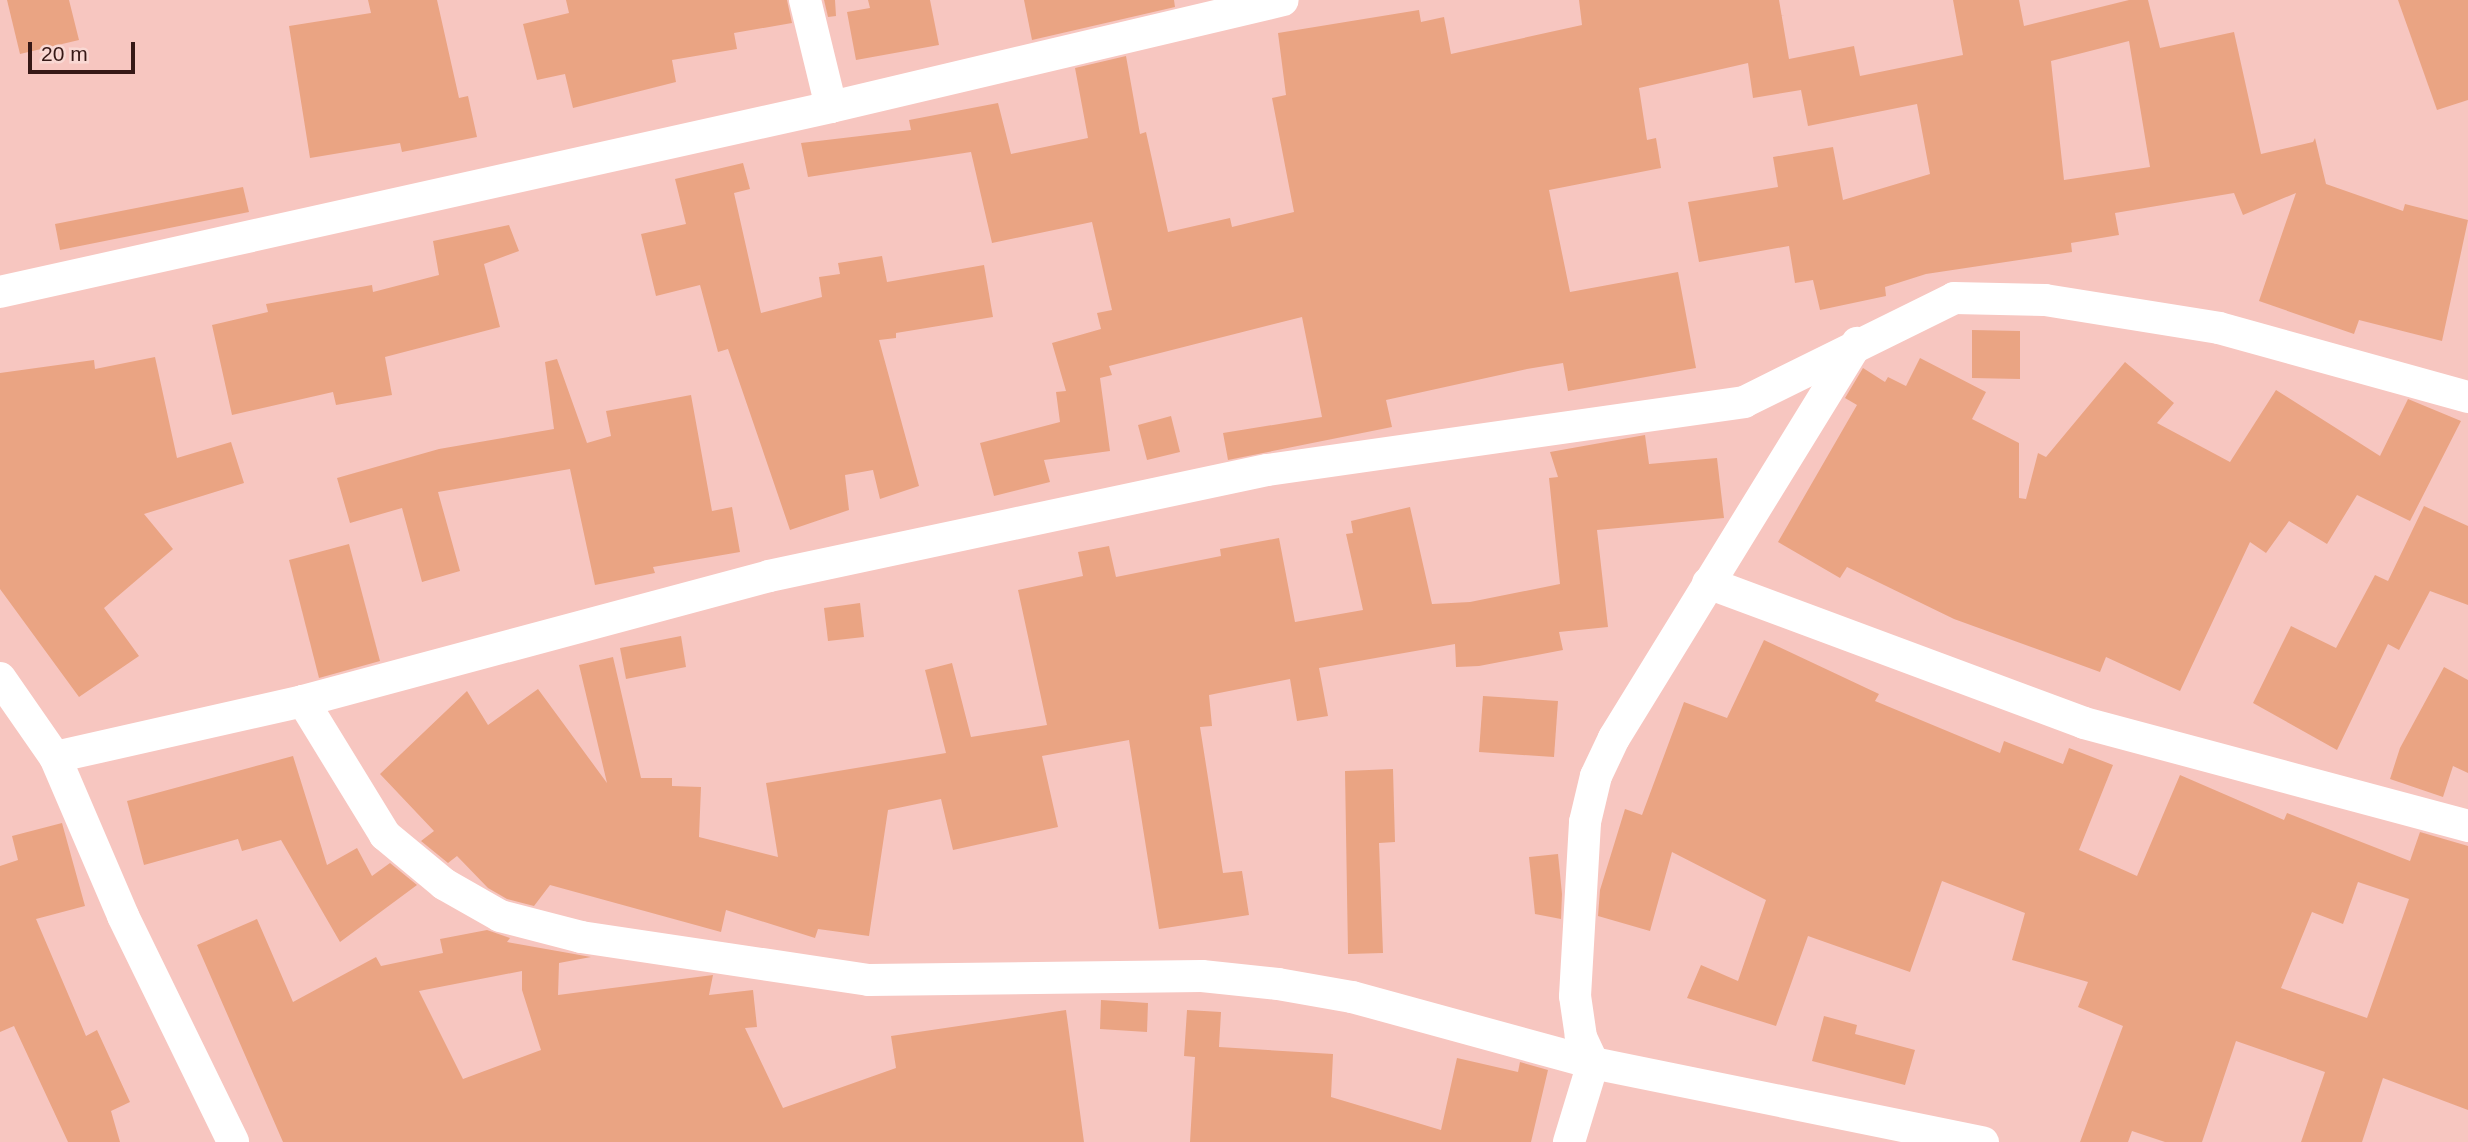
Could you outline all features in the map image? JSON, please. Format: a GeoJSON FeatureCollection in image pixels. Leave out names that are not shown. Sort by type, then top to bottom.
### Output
{"type":"FeatureCollection","features":[{"type":"Feature","properties":{"kind":"street"},"geometry":{"type":"LineString","coordinates":[[805,0],[831,107]]}},
{"type":"Feature","properties":{"kind":"street"},"geometry":{"type":"LineString","coordinates":[[0,292],[831,107],[1282,0]]}},
{"type":"Feature","properties":{"kind":"street"},"geometry":{"type":"LineString","coordinates":[[55,757],[303,701],[769,576],[1267,470],[1744,402],[1857,343],[1954,298],[2045,300],[2219,328],[2468,397]]}},
{"type":"Feature","properties":{"kind":"street"},"geometry":{"type":"LineString","coordinates":[[1569,1142],[1593,1063],[1581,1037],[1575,996],[1585,822],[1596,776],[1614,738],[1857,343]]}},
{"type":"Feature","properties":{"kind":"street"},"geometry":{"type":"LineString","coordinates":[[1709,583],[2084,723],[2468,825]]}},
{"type":"Feature","properties":{"kind":"street"},"geometry":{"type":"LineString","coordinates":[[0,678],[55,757],[123,916],[233,1142]]}},
{"type":"Feature","properties":{"kind":"street"},"geometry":{"type":"LineString","coordinates":[[303,701],[385,835],[443,884],[500,916],[581,937],[869,980],[1202,976],[1278,984],[1352,997],[1593,1063],[1983,1142]]}},
{"type":"Feature","properties":{"kind":"building"},"geometry":{"type":"Polygon","coordinates":[[[7,0],[69,0],[79,40],[20,54],[7,0]]]}},
{"type":"Feature","properties":{"kind":"building"},"geometry":{"type":"Polygon","coordinates":[[[368,0],[437,0],[459,98],[468,96],[477,137],[402,152],[400,143],[310,158],[289,26],[371,13],[368,0]]]}},
{"type":"Feature","properties":{"kind":"building"},"geometry":{"type":"Polygon","coordinates":[[[566,0],[787,0],[792,23],[734,33],[737,49],[672,60],[676,82],[573,108],[565,74],[537,80],[523,24],[569,13],[566,0]]]}},
{"type":"Feature","properties":{"kind":"building"},"geometry":{"type":"Polygon","coordinates":[[[824,0],[835,0],[836,16],[828,17],[824,0]]]}},
{"type":"Feature","properties":{"kind":"building"},"geometry":{"type":"Polygon","coordinates":[[[868,0],[930,0],[939,45],[856,60],[847,12],[870,8],[868,0]]]}},
{"type":"Feature","properties":{"kind":"building"},"geometry":{"type":"Polygon","coordinates":[[[1024,0],[1174,0],[1175,7],[1032,40],[1024,0]]]}},
{"type":"Feature","properties":{"kind":"building"},"geometry":{"type":"Polygon","coordinates":[[[1579,0],[1779,0],[1789,59],[1854,46],[1860,76],[1963,55],[1953,0],[2019,0],[2024,26],[2129,0],[2148,0],[2160,48],[2234,32],[2261,154],[2313,142],[2315,138],[2326,184],[2403,211],[2405,204],[2468,220],[2442,341],[2359,320],[2354,334],[2259,301],[2296,193],[2243,215],[2234,193],[2115,213],[2119,235],[2071,243],[2072,252],[1926,274],[1885,287],[1886,296],[1820,310],[1813,280],[1795,283],[1789,246],[1699,262],[1688,202],[1778,187],[1773,157],[1833,147],[1843,200],[1930,174],[1917,104],[1808,126],[1801,90],[1753,98],[1748,63],[1639,88],[1647,140],[1656,138],[1661,168],[1549,190],[1570,292],[1678,272],[1696,368],[1568,391],[1563,363],[1527,369],[1386,400],[1392,427],[1228,460],[1223,433],[1322,417],[1302,317],[1109,366],[1112,375],[1100,378],[1110,451],[1044,460],[1050,482],[994,496],[980,443],[1060,422],[1056,392],[1066,391],[1052,343],[1101,329],[1097,313],[1112,310],[1092,222],[992,243],[971,152],[808,177],[801,143],[911,130],[909,120],[998,103],[1011,154],[1088,138],[1075,68],[1126,56],[1140,134],[1146,132],[1168,232],[1230,218],[1232,227],[1294,212],[1272,98],[1286,95],[1278,33],[1419,10],[1421,22],[1444,17],[1451,54],[1582,25],[1579,0]],[[2129,41],[2051,61],[2064,180],[2150,167],[2129,41]]]}},
{"type":"Feature","properties":{"kind":"building"},"geometry":{"type":"Polygon","coordinates":[[[2398,0],[2468,0],[2468,100],[2437,110],[2398,0]]]}},
{"type":"Feature","properties":{"kind":"building"},"geometry":{"type":"Polygon","coordinates":[[[743,163],[750,189],[734,193],[761,313],[822,297],[819,277],[840,274],[838,263],[882,256],[887,282],[984,265],[993,317],[896,333],[896,338],[879,340],[919,486],[880,499],[873,470],[845,475],[849,510],[790,530],[728,349],[718,352],[700,285],[656,296],[641,234],[686,224],[675,179],[743,163]]]}},
{"type":"Feature","properties":{"kind":"building"},"geometry":{"type":"Polygon","coordinates":[[[243,187],[249,212],[60,250],[55,224],[243,187]]]}},
{"type":"Feature","properties":{"kind":"building"},"geometry":{"type":"Polygon","coordinates":[[[509,225],[519,251],[484,264],[500,327],[385,357],[392,395],[336,405],[333,392],[232,415],[212,325],[268,312],[266,304],[372,285],[373,292],[439,275],[433,241],[509,225]]]}},
{"type":"Feature","properties":{"kind":"building"},"geometry":{"type":"Polygon","coordinates":[[[1972,330],[2020,331],[2020,379],[1972,378],[1972,330]]]}},
{"type":"Feature","properties":{"kind":"building"},"geometry":{"type":"Polygon","coordinates":[[[155,357],[177,458],[231,442],[244,483],[144,514],[173,549],[104,608],[139,656],[79,697],[0,589],[0,373],[94,360],[95,369],[155,357]]]}},
{"type":"Feature","properties":{"kind":"building"},"geometry":{"type":"Polygon","coordinates":[[[1920,358],[1986,392],[1972,419],[2019,443],[2019,498],[2026,499],[2038,453],[2046,457],[2125,362],[2174,403],[2157,423],[2230,462],[2276,390],[2380,456],[2408,399],[2461,421],[2410,521],[2357,495],[2327,544],[2289,521],[2266,553],[2250,542],[2180,691],[2106,657],[2100,672],[1954,619],[1847,567],[1840,578],[1778,542],[1857,405],[1845,398],[1863,368],[1885,382],[1888,377],[1906,386],[1920,358]]]}},
{"type":"Feature","properties":{"kind":"building"},"geometry":{"type":"Polygon","coordinates":[[[557,359],[587,443],[611,436],[606,411],[691,395],[712,511],[732,507],[740,552],[653,567],[655,573],[595,585],[570,469],[438,492],[460,571],[422,582],[402,508],[350,523],[337,478],[439,449],[554,429],[545,362],[557,359]]]}},
{"type":"Feature","properties":{"kind":"building"},"geometry":{"type":"Polygon","coordinates":[[[1171,416],[1180,452],[1147,460],[1138,425],[1171,416]]]}},
{"type":"Feature","properties":{"kind":"building"},"geometry":{"type":"Polygon","coordinates":[[[1645,435],[1649,464],[1717,458],[1724,518],[1597,530],[1608,627],[1559,632],[1563,650],[1479,666],[1456,667],[1455,644],[1319,668],[1328,716],[1297,721],[1290,679],[1209,695],[1212,726],[1200,727],[1223,873],[1242,871],[1249,915],[1159,929],[1129,740],[1042,756],[1058,827],[953,850],[941,799],[888,810],[869,936],[818,929],[815,938],[726,910],[721,932],[550,885],[534,906],[507,899],[488,888],[457,856],[448,863],[421,841],[434,831],[380,774],[467,691],[488,725],[538,689],[607,783],[579,665],[613,657],[641,778],[672,778],[672,786],[701,787],[699,837],[778,857],[766,783],[946,753],[925,670],[952,663],[971,737],[1047,725],[1018,590],[1083,576],[1078,552],[1109,546],[1116,577],[1221,556],[1220,549],[1279,538],[1295,622],[1363,610],[1346,534],[1353,533],[1351,521],[1410,507],[1432,604],[1470,602],[1560,584],[1549,478],[1558,477],[1550,452],[1645,435]]]}},
{"type":"Feature","properties":{"kind":"building"},"geometry":{"type":"Polygon","coordinates":[[[2424,506],[2468,526],[2468,605],[2430,591],[2399,650],[2388,644],[2337,750],[2253,703],[2291,626],[2336,648],[2375,575],[2388,581],[2424,506]]]}},
{"type":"Feature","properties":{"kind":"building"},"geometry":{"type":"Polygon","coordinates":[[[349,544],[380,661],[319,678],[289,560],[349,544]]]}},
{"type":"Feature","properties":{"kind":"building"},"geometry":{"type":"Polygon","coordinates":[[[860,603],[864,637],[828,641],[824,608],[860,603]]]}},
{"type":"Feature","properties":{"kind":"building"},"geometry":{"type":"Polygon","coordinates":[[[681,636],[686,667],[626,679],[620,648],[681,636]]]}},
{"type":"Feature","properties":{"kind":"building"},"geometry":{"type":"Polygon","coordinates":[[[1764,640],[1879,694],[1875,701],[2000,753],[2004,741],[2063,764],[2069,748],[2113,765],[2079,850],[2137,876],[2180,775],[2284,820],[2287,813],[2410,861],[2420,832],[2468,846],[2468,1110],[2383,1078],[2362,1142],[2301,1142],[2325,1072],[2236,1041],[2202,1142],[2165,1142],[2132,1131],[2128,1142],[2080,1142],[2123,1026],[2078,1007],[2088,982],[2012,960],[2025,913],[1942,881],[1910,972],[1808,936],[1776,1026],[1687,998],[1701,965],[1738,981],[1766,900],[1672,852],[1650,931],[1598,916],[1600,890],[1625,809],[1642,815],[1684,702],[1727,718],[1764,640]],[[2358,882],[2343,924],[2312,912],[2281,988],[2367,1018],[2409,899],[2358,882]]]}},
{"type":"Feature","properties":{"kind":"building"},"geometry":{"type":"Polygon","coordinates":[[[2444,667],[2468,680],[2468,773],[2453,766],[2443,797],[2390,779],[2400,748],[2444,667]]]}},
{"type":"Feature","properties":{"kind":"building"},"geometry":{"type":"Polygon","coordinates":[[[1483,696],[1558,701],[1554,757],[1479,752],[1483,696]]]}},
{"type":"Feature","properties":{"kind":"building"},"geometry":{"type":"Polygon","coordinates":[[[293,756],[327,865],[357,848],[372,876],[390,863],[417,885],[340,942],[281,840],[242,851],[238,839],[144,865],[127,801],[293,756]]]}},
{"type":"Feature","properties":{"kind":"building"},"geometry":{"type":"Polygon","coordinates":[[[1393,769],[1395,842],[1379,843],[1383,953],[1348,954],[1345,771],[1393,769]]]}},
{"type":"Feature","properties":{"kind":"building"},"geometry":{"type":"Polygon","coordinates":[[[62,823],[85,906],[36,919],[86,1036],[97,1030],[130,1102],[111,1111],[120,1142],[68,1142],[14,1026],[0,1032],[0,866],[18,860],[12,836],[62,823]]]}},
{"type":"Feature","properties":{"kind":"building"},"geometry":{"type":"Polygon","coordinates":[[[1558,854],[1562,894],[1561,919],[1535,914],[1529,857],[1558,854]]]}},
{"type":"Feature","properties":{"kind":"building"},"geometry":{"type":"Polygon","coordinates":[[[257,919],[293,1002],[376,957],[381,966],[443,953],[440,939],[487,930],[510,938],[507,942],[591,957],[559,963],[558,995],[713,975],[709,995],[753,990],[757,1027],[745,1028],[783,1108],[896,1068],[891,1036],[1066,1010],[1084,1142],[283,1142],[197,945],[257,919]],[[522,971],[419,991],[463,1079],[541,1050],[522,990],[522,971]]]}},
{"type":"Feature","properties":{"kind":"building"},"geometry":{"type":"Polygon","coordinates":[[[1101,1000],[1148,1003],[1147,1032],[1100,1029],[1101,1000]]]}},
{"type":"Feature","properties":{"kind":"building"},"geometry":{"type":"Polygon","coordinates":[[[1187,1010],[1221,1012],[1219,1047],[1333,1054],[1331,1097],[1441,1130],[1457,1058],[1518,1072],[1520,1062],[1548,1070],[1531,1142],[1190,1142],[1195,1057],[1184,1056],[1187,1010]]]}},
{"type":"Feature","properties":{"kind":"building"},"geometry":{"type":"Polygon","coordinates":[[[1824,1016],[1857,1025],[1855,1034],[1915,1050],[1905,1085],[1812,1061],[1824,1016]]]}}]}
